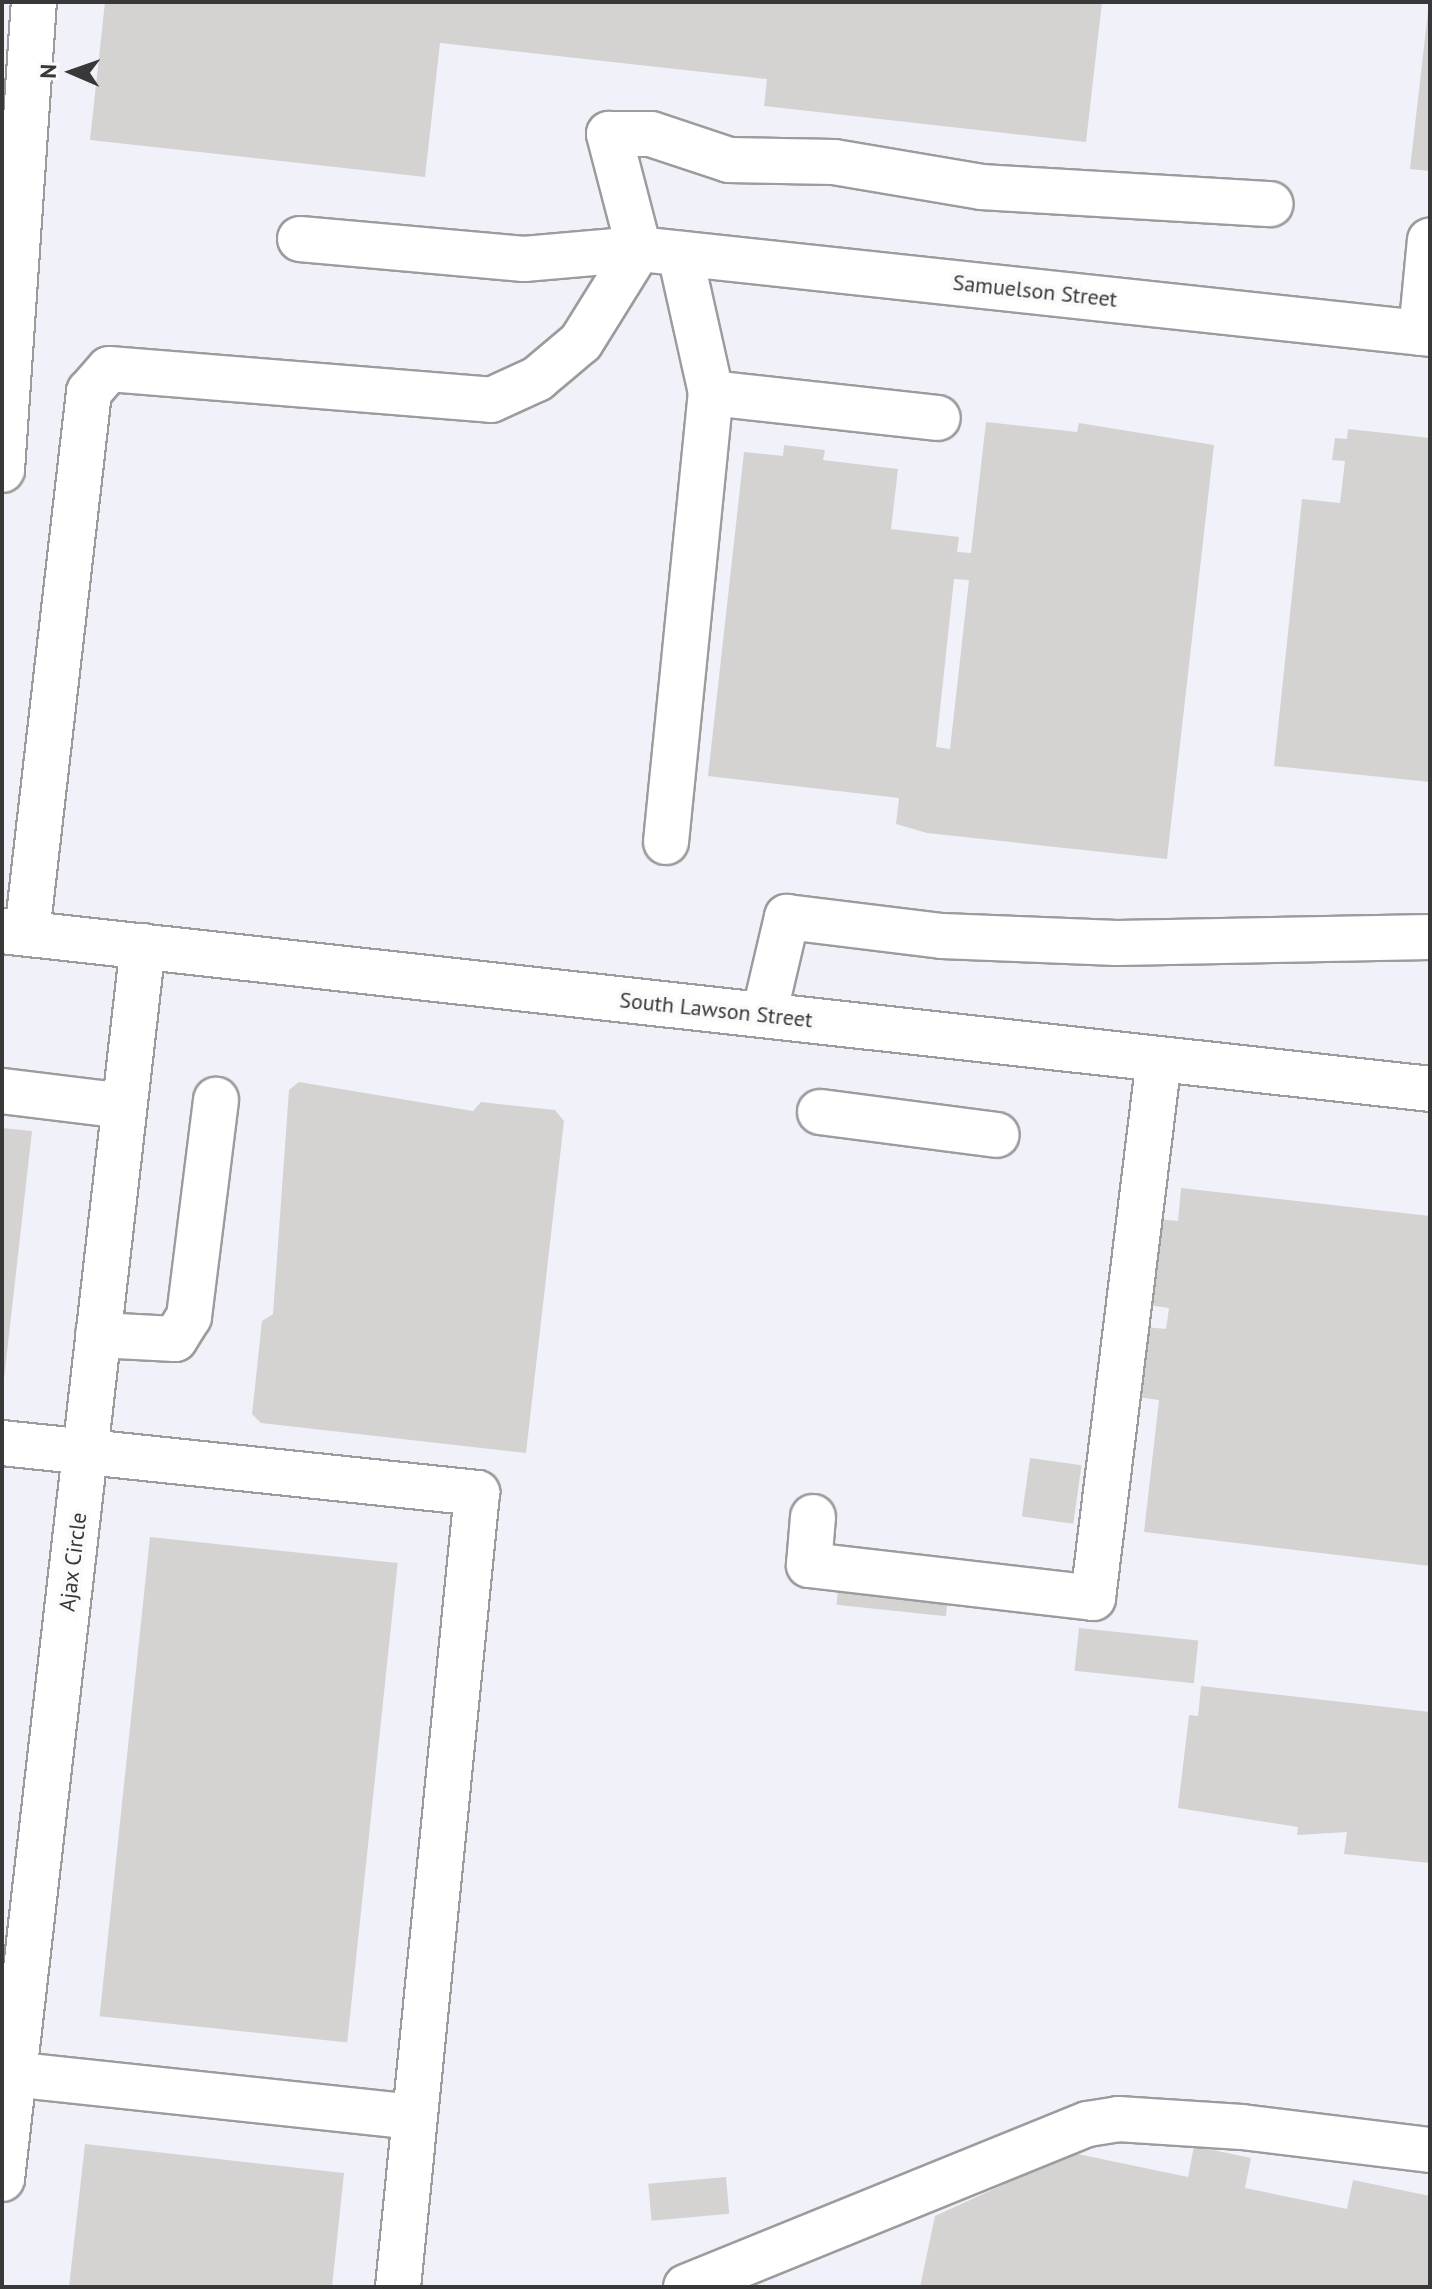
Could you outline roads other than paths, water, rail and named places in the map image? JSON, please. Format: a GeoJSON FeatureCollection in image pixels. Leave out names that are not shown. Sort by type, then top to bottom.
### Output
{"type":"FeatureCollection","features":[{"type":"Feature","properties":{"kind":"street"},"geometry":{"type":"LineString","coordinates":[[2,470],[34,2]]}},
{"type":"Feature","properties":{"kind":"street"},"geometry":{"type":"LineString","coordinates":[[666,842],[711,393],[660,252],[609,134],[651,134],[729,160],[834,162],[982,187],[1270,204]]}},
{"type":"Feature","properties":{"kind":"street","name":"Samuelson Street"},"geometry":{"type":"LineString","coordinates":[[300,239],[524,259],[660,252],[1426,333]]}},
{"type":"Feature","properties":{"kind":"street"},"geometry":{"type":"LineString","coordinates":[[1426,333],[1430,240]]}},
{"type":"Feature","properties":{"kind":"street"},"geometry":{"type":"LineString","coordinates":[[14,932],[89,392],[109,369],[491,400],[537,379],[581,342],[660,252]]}},
{"type":"Feature","properties":{"kind":"street"},"geometry":{"type":"LineString","coordinates":[[711,393],[938,418]]}},
{"type":"Feature","properties":{"kind":"street"},"geometry":{"type":"LineString","coordinates":[[764,1015],[787,917],[942,936],[1117,943],[1430,937]]}},
{"type":"Feature","properties":{"kind":"street","name":"South Lawson Street"},"geometry":{"type":"LineString","coordinates":[[14,932],[1430,1089]]}},
{"type":"Feature","properties":{"kind":"street","name":"Ajax Circle"},"geometry":{"type":"LineString","coordinates":[[2,2179],[8,2073],[85,1451],[143,946]]}},
{"type":"Feature","properties":{"kind":"street"},"geometry":{"type":"LineString","coordinates":[[813,1517],[809,1565],[1093,1598],[1159,1059]]}},
{"type":"Feature","properties":{"kind":"street"},"geometry":{"type":"LineString","coordinates":[[2,1091],[124,1106]]}},
{"type":"Feature","properties":{"kind":"street"},"geometry":{"type":"LineString","coordinates":[[98,1335],[175,1339],[189,1317],[216,1100]]}},
{"type":"Feature","properties":{"kind":"street"},"geometry":{"type":"LineString","coordinates":[[820,1112],[997,1135]]}},
{"type":"Feature","properties":{"kind":"street"},"geometry":{"type":"LineString","coordinates":[[2,1443],[477,1493],[398,2287]]}},
{"type":"Feature","properties":{"kind":"street"},"geometry":{"type":"LineString","coordinates":[[8,2073],[415,2117]]}},
{"type":"Feature","properties":{"kind":"street"},"geometry":{"type":"LineString","coordinates":[[686,2287],[1088,2124],[1118,2119],[1242,2127],[1430,2150]]}}]}
